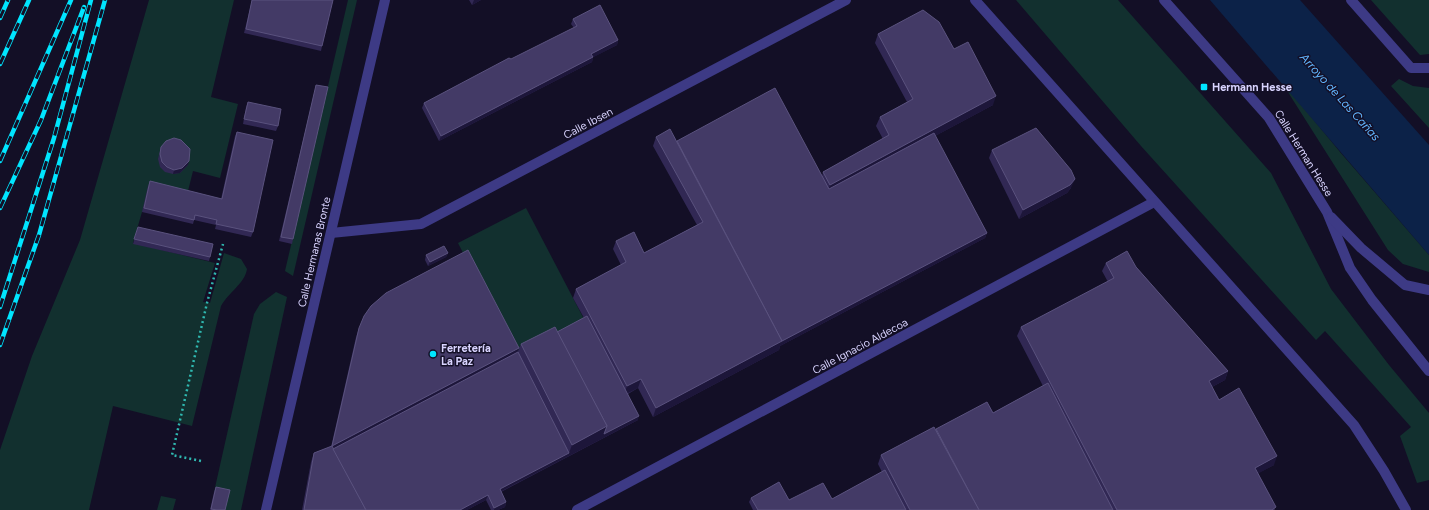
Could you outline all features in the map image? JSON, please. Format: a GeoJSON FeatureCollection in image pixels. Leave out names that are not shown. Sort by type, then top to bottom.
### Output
{"type":"FeatureCollection","features":[{"type":"Feature","properties":{"kind":"street","name":"Calle Hermanas Bronte"},"geometry":{"type":"LineString","coordinates":[[266,510],[385,0]]}},
{"type":"Feature","properties":{"kind":"street","name":"Calle Ibsen"},"geometry":{"type":"LineString","coordinates":[[331,233],[421,224],[846,0]]}},
{"type":"Feature","properties":{"kind":"street"},"geometry":{"type":"LineString","coordinates":[[975,0],[1354,425],[1384,471],[1406,510]]}},
{"type":"Feature","properties":{"kind":"street","name":"Calle Herman Hesse"},"geometry":{"type":"LineString","coordinates":[[1164,0],[1269,118],[1327,212],[1350,268],[1372,300],[1429,371]]}},
{"type":"Feature","properties":{"kind":"street"},"geometry":{"type":"LineString","coordinates":[[1351,0],[1411,68],[1429,68]]}},
{"type":"Feature","properties":{"kind":"street","name":"Calle Ignacio Aldecoa"},"geometry":{"type":"LineString","coordinates":[[577,510],[1154,202]]}},
{"type":"Feature","properties":{"kind":"street","name":"Calle Herman Hesse"},"geometry":{"type":"LineString","coordinates":[[1327,212],[1361,248],[1404,285],[1429,290]]}},
{"type":"Feature","properties":{"kind":"path"},"geometry":{"type":"LineString","coordinates":[[202,461],[172,455],[207,303],[223,244]]}},
{"type":"Feature","properties":{"kind":"green space"},"geometry":{"type":"Polygon","coordinates":[[[149,0],[234,0],[211,97],[238,104],[220,178],[193,171],[187,195],[142,212],[133,243],[215,263],[203,302],[210,303],[224,253],[241,259],[247,269],[246,274],[221,306],[192,426],[113,406],[89,510],[0,510],[0,450],[32,356],[80,240],[149,0]]]}},
{"type":"Feature","properties":{"kind":"green space"},"geometry":{"type":"Polygon","coordinates":[[[348,0],[357,0],[293,276],[285,271],[348,0]]]}},
{"type":"Feature","properties":{"kind":"green space"},"geometry":{"type":"Polygon","coordinates":[[[1016,0],[1118,0],[1271,173],[1331,289],[1389,365],[1429,413],[1429,480],[1417,483],[1400,436],[1411,427],[1325,331],[1316,340],[1141,146],[1016,0]]]}},
{"type":"Feature","properties":{"kind":"green space"},"geometry":{"type":"Polygon","coordinates":[[[1371,0],[1429,0],[1429,54],[1420,55],[1371,0]]]}},
{"type":"Feature","properties":{"kind":"green space"},"geometry":{"type":"Polygon","coordinates":[[[1279,78],[1340,152],[1429,255],[1429,272],[1403,264],[1388,250],[1279,78]]]}},
{"type":"Feature","properties":{"kind":"green space"},"geometry":{"type":"Polygon","coordinates":[[[1399,79],[1413,86],[1429,88],[1429,128],[1391,86],[1399,79]]]}},
{"type":"Feature","properties":{"kind":"green space"},"geometry":{"type":"Polygon","coordinates":[[[526,208],[585,321],[516,357],[458,243],[526,208]]]}},
{"type":"Feature","properties":{"kind":"green space"},"geometry":{"type":"Polygon","coordinates":[[[276,292],[287,297],[241,510],[225,510],[214,492],[254,314],[260,304],[276,292]]]}},
{"type":"Feature","properties":{"kind":"green space"},"geometry":{"type":"Polygon","coordinates":[[[161,496],[176,499],[173,510],[157,510],[161,496]]]}},
{"type":"Feature","properties":{"kind":"water","name":"Arroyo de Las Cañas"},"geometry":{"type":"Polygon","coordinates":[[[1210,0],[1300,0],[1429,145],[1429,255],[1210,0]]]}},
{"type":"Feature","properties":{"kind":"building"},"geometry":{"type":"Polygon","coordinates":[[[252,0],[333,0],[322,46],[246,29],[252,0]]]}},
{"type":"Feature","properties":{"kind":"building"},"geometry":{"type":"Polygon","coordinates":[[[600,5],[618,40],[591,54],[593,57],[441,136],[424,103],[509,58],[511,59],[577,26],[573,19],[600,5]]]}},
{"type":"Feature","properties":{"kind":"building"},"geometry":{"type":"Polygon","coordinates":[[[923,10],[939,22],[954,49],[968,42],[996,96],[830,185],[823,172],[889,135],[880,117],[913,99],[878,34],[923,10]]]}},
{"type":"Feature","properties":{"kind":"building"},"geometry":{"type":"Polygon","coordinates":[[[316,85],[328,87],[293,239],[281,237],[316,85]]]}},
{"type":"Feature","properties":{"kind":"building"},"geometry":{"type":"Polygon","coordinates":[[[775,88],[829,189],[934,133],[987,233],[782,341],[677,141],[775,88]]]}},
{"type":"Feature","properties":{"kind":"building"},"geometry":{"type":"Polygon","coordinates":[[[248,102],[281,109],[278,126],[244,119],[248,102]]]}},
{"type":"Feature","properties":{"kind":"building"},"geometry":{"type":"Polygon","coordinates":[[[1036,128],[1071,170],[1075,179],[1070,185],[1023,210],[992,150],[1036,128]]]}},
{"type":"Feature","properties":{"kind":"building"},"geometry":{"type":"Polygon","coordinates":[[[670,129],[782,341],[656,408],[641,379],[627,386],[576,289],[626,262],[616,241],[634,232],[644,253],[703,222],[656,137],[670,129]]]}},
{"type":"Feature","properties":{"kind":"building"},"geometry":{"type":"Polygon","coordinates":[[[237,132],[273,140],[253,232],[216,224],[217,220],[195,215],[194,220],[144,208],[150,181],[222,199],[237,132]]]}},
{"type":"Feature","properties":{"kind":"building"},"geometry":{"type":"Polygon","coordinates":[[[174,138],[181,140],[190,149],[189,161],[182,168],[174,170],[167,167],[162,162],[160,154],[161,147],[166,141],[174,138]]]}},
{"type":"Feature","properties":{"kind":"building"},"geometry":{"type":"Polygon","coordinates":[[[138,227],[213,244],[210,257],[134,239],[138,227]]]}},
{"type":"Feature","properties":{"kind":"building"},"geometry":{"type":"Polygon","coordinates":[[[444,246],[448,253],[430,262],[426,255],[444,246]]]}},
{"type":"Feature","properties":{"kind":"building"},"geometry":{"type":"Polygon","coordinates":[[[468,250],[519,348],[332,446],[359,328],[364,316],[371,306],[386,293],[468,250]]]}},
{"type":"Feature","properties":{"kind":"building"},"geometry":{"type":"Polygon","coordinates":[[[1127,251],[1136,267],[1228,371],[1209,381],[1219,400],[1239,388],[1277,456],[1255,468],[1276,507],[1272,510],[1117,510],[1021,327],[1114,278],[1106,263],[1127,251]]]}},
{"type":"Feature","properties":{"kind":"building"},"geometry":{"type":"Polygon","coordinates":[[[587,316],[639,416],[604,434],[607,426],[557,332],[587,316]]]}},
{"type":"Feature","properties":{"kind":"building"},"geometry":{"type":"Polygon","coordinates":[[[555,327],[607,426],[572,445],[521,344],[555,327]]]}},
{"type":"Feature","properties":{"kind":"building"},"geometry":{"type":"Polygon","coordinates":[[[518,352],[569,453],[500,489],[506,502],[494,508],[488,495],[460,510],[366,510],[333,449],[518,352]]]}},
{"type":"Feature","properties":{"kind":"building"},"geometry":{"type":"Polygon","coordinates":[[[1048,383],[1113,510],[979,510],[936,429],[987,402],[993,413],[1048,383]]]}},
{"type":"Feature","properties":{"kind":"building"},"geometry":{"type":"Polygon","coordinates":[[[934,427],[979,510],[910,510],[881,455],[934,427]]]}},
{"type":"Feature","properties":{"kind":"building"},"geometry":{"type":"Polygon","coordinates":[[[332,446],[366,510],[304,510],[314,453],[332,446]]]}},
{"type":"Feature","properties":{"kind":"building"},"geometry":{"type":"Polygon","coordinates":[[[885,470],[906,510],[758,510],[751,498],[779,482],[789,500],[823,483],[832,499],[885,470]]]}},
{"type":"Feature","properties":{"kind":"building"},"geometry":{"type":"Polygon","coordinates":[[[216,487],[230,490],[225,510],[211,509],[216,487]]]}},
{"type":"Feature","properties":{"kind":"railway"},"geometry":{"type":"LineString","coordinates":[[0,18],[8,0]]}},
{"type":"Feature","properties":{"kind":"railway"},"geometry":{"type":"LineString","coordinates":[[0,64],[29,0]]}},
{"type":"Feature","properties":{"kind":"railway"},"geometry":{"type":"LineString","coordinates":[[0,161],[71,0]]}},
{"type":"Feature","properties":{"kind":"railway"},"geometry":{"type":"LineString","coordinates":[[0,307],[54,138],[91,0]]}},
{"type":"Feature","properties":{"kind":"railway"},"geometry":{"type":"LineString","coordinates":[[0,345],[39,235],[105,0]]}},
{"type":"Feature","properties":{"kind":"railway"},"geometry":{"type":"LineString","coordinates":[[0,208],[41,120],[84,7]]}},
{"type":"Feature","properties":{"kind":"place","name":"Hermann Hesse"},"geometry":{"type":"Point","coordinates":[1204,87]}},
{"type":"Feature","properties":{"kind":"place","name":"Ferretería La Paz"},"geometry":{"type":"Point","coordinates":[433,354]}}]}
